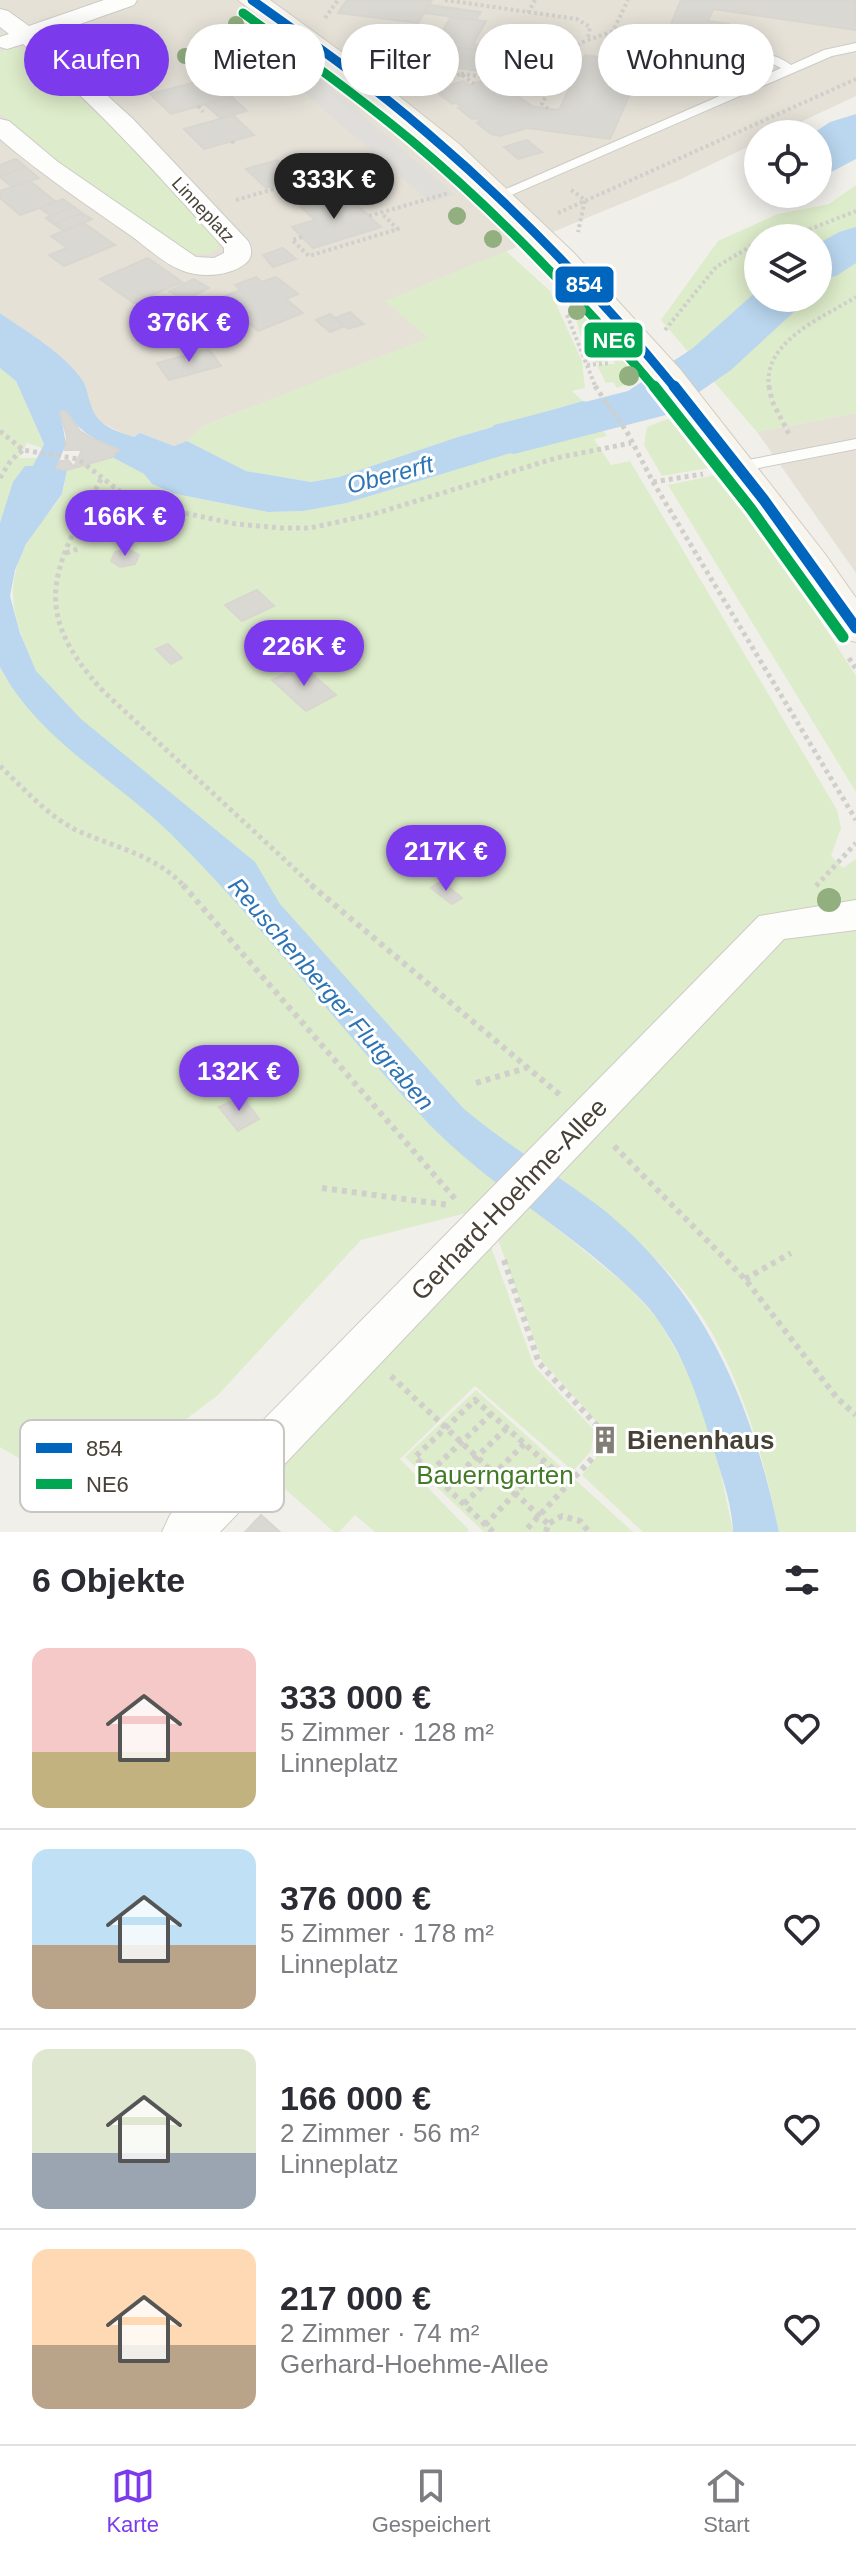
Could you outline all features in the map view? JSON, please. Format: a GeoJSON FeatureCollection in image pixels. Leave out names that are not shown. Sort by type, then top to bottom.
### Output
{"type":"FeatureCollection","features":[{"type":"Feature","properties":{"kind":"main road"},"geometry":{"type":"LineString","coordinates":[[252,0],[400,111],[497,196],[541,225],[656,344],[697,409],[743,466],[856,628]]}},
{"type":"Feature","properties":{"kind":"street"},"geometry":{"type":"LineString","coordinates":[[55,24],[126,0]]}},
{"type":"Feature","properties":{"kind":"street","name":"Linneplatz"},"geometry":{"type":"LineString","coordinates":[[0,16],[24,33]]}},
{"type":"Feature","properties":{"kind":"street"},"geometry":{"type":"LineString","coordinates":[[0,44],[24,34]]}},
{"type":"Feature","properties":{"kind":"street","name":"Linneplatz"},"geometry":{"type":"LineString","coordinates":[[0,126],[49,167],[189,264],[218,267],[237,257],[238,247],[135,136],[92,96]]}},
{"type":"Feature","properties":{"kind":"street","name":"Gerhard-Hoehme-Allee"},"geometry":{"type":"LineString","coordinates":[[284,1431],[773,926],[856,915]]}},
{"type":"Feature","properties":{"kind":"street","name":"Gerhard-Hoehme-Allee"},"geometry":{"type":"LineString","coordinates":[[187,1532],[206,1512]]}},
{"type":"Feature","properties":{"kind":"lane"},"geometry":{"type":"LineString","coordinates":[[774,77],[828,53],[856,47]]}},
{"type":"Feature","properties":{"kind":"lane"},"geometry":{"type":"LineString","coordinates":[[774,61],[787,67],[785,72]]}},
{"type":"Feature","properties":{"kind":"lane"},"geometry":{"type":"LineString","coordinates":[[497,196],[728,96]]}},
{"type":"Feature","properties":{"kind":"lane"},"geometry":{"type":"LineString","coordinates":[[743,466],[856,444]]}},
{"type":"Feature","properties":{"kind":"path"},"geometry":{"type":"LineString","coordinates":[[324,19],[338,0]]}},
{"type":"Feature","properties":{"kind":"path"},"geometry":{"type":"LineString","coordinates":[[445,0],[577,19],[590,27],[588,38]]}},
{"type":"Feature","properties":{"kind":"path"},"geometry":{"type":"LineString","coordinates":[[528,13],[535,0]]}},
{"type":"Feature","properties":{"kind":"path"},"geometry":{"type":"LineString","coordinates":[[582,41],[613,31],[628,0]]}},
{"type":"Feature","properties":{"kind":"path"},"geometry":{"type":"LineString","coordinates":[[461,74],[475,76]]}},
{"type":"Feature","properties":{"kind":"path"},"geometry":{"type":"LineString","coordinates":[[461,74],[474,84]]}},
{"type":"Feature","properties":{"kind":"path"},"geometry":{"type":"LineString","coordinates":[[541,225],[856,79]]}},
{"type":"Feature","properties":{"kind":"path"},"geometry":{"type":"LineString","coordinates":[[546,96],[542,104],[548,109]]}},
{"type":"Feature","properties":{"kind":"path"},"geometry":{"type":"LineString","coordinates":[[198,106],[203,112]]}},
{"type":"Feature","properties":{"kind":"path"},"geometry":{"type":"LineString","coordinates":[[232,141],[235,146]]}},
{"type":"Feature","properties":{"kind":"path"},"geometry":{"type":"LineString","coordinates":[[204,210],[284,186],[282,184]]}},
{"type":"Feature","properties":{"kind":"path"},"geometry":{"type":"LineString","coordinates":[[369,216],[462,190]]}},
{"type":"Feature","properties":{"kind":"path"},"geometry":{"type":"LineString","coordinates":[[823,224],[856,211]]}},
{"type":"Feature","properties":{"kind":"path"},"geometry":{"type":"LineString","coordinates":[[302,237],[292,240],[309,256],[398,229],[381,213]]}},
{"type":"Feature","properties":{"kind":"path"},"geometry":{"type":"LineString","coordinates":[[656,344],[703,278],[744,247]]}},
{"type":"Feature","properties":{"kind":"path"},"geometry":{"type":"LineString","coordinates":[[800,454],[769,394],[767,369],[780,347],[856,297]]}},
{"type":"Feature","properties":{"kind":"path"},"geometry":{"type":"LineString","coordinates":[[564,306],[595,386],[627,432],[856,820]]}},
{"type":"Feature","properties":{"kind":"path"},"geometry":{"type":"LineString","coordinates":[[587,365],[611,362]]}},
{"type":"Feature","properties":{"kind":"path"},"geometry":{"type":"LineString","coordinates":[[0,431],[23,450],[78,459],[126,496],[173,511],[236,524],[310,528],[374,514],[556,458],[631,443]]}},
{"type":"Feature","properties":{"kind":"path"},"geometry":{"type":"LineString","coordinates":[[0,478],[11,460],[23,450]]}},
{"type":"Feature","properties":{"kind":"path"},"geometry":{"type":"LineString","coordinates":[[101,479],[65,553],[53,589],[57,623],[72,654],[97,684],[264,842],[587,1120],[745,1279],[837,1398],[856,1415]]}},
{"type":"Feature","properties":{"kind":"path"},"geometry":{"type":"LineString","coordinates":[[65,553],[81,548]]}},
{"type":"Feature","properties":{"kind":"path"},"geometry":{"type":"LineString","coordinates":[[0,766],[35,800],[75,829],[133,850],[173,874],[462,1206],[322,1188]]}},
{"type":"Feature","properties":{"kind":"path"},"geometry":{"type":"LineString","coordinates":[[476,1083],[527,1068]]}},
{"type":"Feature","properties":{"kind":"path"},"geometry":{"type":"LineString","coordinates":[[491,1218],[539,1363],[600,1429],[596,1454],[524,1532]]}},
{"type":"Feature","properties":{"kind":"path"},"geometry":{"type":"LineString","coordinates":[[745,1279],[791,1253]]}},
{"type":"Feature","properties":{"kind":"path"},"geometry":{"type":"LineString","coordinates":[[363,1349],[540,1515],[547,1528],[562,1516],[580,1521],[589,1532]]}},
{"type":"Feature","properties":{"kind":"path"},"geometry":{"type":"LineString","coordinates":[[493,1532],[415,1457],[475,1400],[570,1484]]}},
{"type":"Feature","properties":{"kind":"path"},"geometry":{"type":"LineString","coordinates":[[430,1472],[491,1414]]}},
{"type":"Feature","properties":{"kind":"path"},"geometry":{"type":"LineString","coordinates":[[445,1487],[507,1428]]}},
{"type":"Feature","properties":{"kind":"path"},"geometry":{"type":"LineString","coordinates":[[464,1504],[525,1443]]}},
{"type":"Feature","properties":{"kind":"path"},"geometry":{"type":"LineString","coordinates":[[485,1525],[545,1462]]}},
{"type":"Feature","properties":{"kind":"shaded area"},"geometry":{"type":"Polygon","coordinates":[[[0,0],[856,0],[856,96],[805,120],[744,120],[744,149],[681,179],[386,301],[429,338],[203,426],[187,441],[174,446],[140,433],[134,437],[124,434],[100,422],[93,415],[84,383],[54,351],[0,313],[0,0]]]}},
{"type":"Feature","properties":{"kind":"shaded area"},"geometry":{"type":"Polygon","coordinates":[[[325,83],[455,195],[430,202],[308,96],[325,96],[325,83]]]}},
{"type":"Feature","properties":{"kind":"shaded area"},"geometry":{"type":"Polygon","coordinates":[[[856,413],[856,573],[757,432],[856,413]]]}},
{"type":"Feature","properties":{"kind":"green space"},"geometry":{"type":"Polygon","coordinates":[[[15,47],[24,50],[24,96],[77,96],[166,181],[211,232],[219,248],[208,254],[188,254],[60,163],[0,113],[0,51],[15,47]]]}},
{"type":"Feature","properties":{"kind":"green space"},"geometry":{"type":"Polygon","coordinates":[[[856,185],[856,413],[757,432],[661,320],[718,241],[744,229],[744,312],[832,312],[832,224],[756,224],[778,214],[809,208],[832,208],[832,202],[856,185]]]}},
{"type":"Feature","properties":{"kind":"green space"},"geometry":{"type":"Polygon","coordinates":[[[506,251],[550,291],[582,361],[585,388],[572,391],[583,401],[458,437],[339,477],[311,482],[246,471],[187,441],[203,426],[428,338],[385,301],[506,251]]]}},
{"type":"Feature","properties":{"kind":"green space"},"geometry":{"type":"Polygon","coordinates":[[[571,298],[641,379],[617,388],[613,382],[606,383],[597,365],[615,364],[613,359],[596,363],[580,334],[571,298]]]}},
{"type":"Feature","properties":{"kind":"green space"},"geometry":{"type":"Polygon","coordinates":[[[0,368],[16,381],[44,444],[42,448],[27,443],[19,458],[38,458],[0,523],[0,368]]]}},
{"type":"Feature","properties":{"kind":"green space"},"geometry":{"type":"Polygon","coordinates":[[[673,417],[714,467],[662,476],[644,445],[647,427],[673,417]]]}},
{"type":"Feature","properties":{"kind":"green space"},"geometry":{"type":"Polygon","coordinates":[[[603,425],[607,436],[594,439],[611,465],[630,461],[837,810],[841,828],[831,856],[843,868],[856,859],[856,1532],[779,1532],[767,1477],[750,1422],[729,1368],[703,1318],[654,1257],[553,1173],[528,1205],[631,1289],[660,1322],[695,1385],[721,1474],[733,1532],[643,1532],[582,1475],[598,1455],[603,1429],[542,1361],[497,1237],[478,1210],[361,1240],[218,1395],[185,1420],[20,1420],[20,1459],[0,1447],[0,667],[8,682],[36,671],[21,633],[13,600],[17,567],[35,529],[62,494],[67,470],[112,457],[144,474],[152,484],[176,494],[268,512],[303,511],[347,503],[603,425]]]}},
{"type":"Feature","properties":{"kind":"green space"},"geometry":{"type":"Polygon","coordinates":[[[720,474],[768,538],[856,676],[856,792],[668,485],[720,474]]]}},
{"type":"Feature","properties":{"kind":"green space"},"geometry":{"type":"Polygon","coordinates":[[[489,1241],[534,1366],[594,1430],[591,1451],[573,1471],[475,1386],[400,1459],[469,1530],[467,1532],[375,1532],[355,1515],[339,1532],[334,1532],[284,1488],[284,1457],[489,1241]]]}},
{"type":"Feature","properties":{"kind":"green space","name":"Bauerngarten"},"geometry":{"type":"Polygon","coordinates":[[[476,1390],[633,1532],[484,1532],[405,1457],[476,1390]]]}},
{"type":"Feature","properties":{"kind":"water"},"geometry":{"type":"Polygon","coordinates":[[[856,114],[856,159],[832,172],[832,121],[856,114]]]}},
{"type":"Feature","properties":{"kind":"water","name":"Reuschenberger Flutgraben"},"geometry":{"type":"Polygon","coordinates":[[[0,313],[66,361],[84,384],[97,418],[107,426],[134,437],[140,433],[174,446],[187,441],[246,471],[311,482],[339,477],[458,437],[583,401],[594,404],[606,420],[603,425],[347,503],[303,511],[268,512],[176,494],[152,484],[144,474],[112,457],[118,450],[89,435],[66,412],[60,411],[66,444],[56,468],[67,470],[62,494],[26,544],[15,570],[10,596],[20,633],[36,671],[81,719],[255,862],[280,904],[463,1108],[596,1204],[634,1237],[666,1272],[694,1310],[738,1393],[768,1484],[779,1532],[733,1532],[724,1485],[695,1393],[677,1351],[647,1306],[601,1263],[490,1178],[428,1123],[205,869],[149,814],[56,737],[16,693],[0,667],[0,523],[13,482],[25,466],[33,466],[44,444],[16,381],[0,368],[0,313]]]}},
{"type":"Feature","properties":{"kind":"building"},"geometry":{"type":"Polygon","coordinates":[[[347,0],[432,0],[418,23],[338,13],[347,0]]]}},
{"type":"Feature","properties":{"kind":"building"},"geometry":{"type":"Polygon","coordinates":[[[681,0],[856,0],[856,30],[713,9],[708,21],[729,24],[671,24],[681,0]]]}},
{"type":"Feature","properties":{"kind":"building"},"geometry":{"type":"Polygon","coordinates":[[[429,5],[481,12],[476,20],[424,13],[429,5]]]}},
{"type":"Feature","properties":{"kind":"building"},"geometry":{"type":"Polygon","coordinates":[[[451,17],[486,21],[484,24],[475,24],[475,50],[459,48],[459,24],[447,24],[451,17]]]}},
{"type":"Feature","properties":{"kind":"building"},"geometry":{"type":"Polygon","coordinates":[[[459,48],[475,49],[475,70],[459,68],[459,48]]]}},
{"type":"Feature","properties":{"kind":"building"},"geometry":{"type":"Polygon","coordinates":[[[585,55],[598,57],[598,96],[629,96],[610,139],[527,128],[500,136],[491,134],[477,123],[481,122],[476,118],[472,119],[458,108],[462,107],[442,96],[459,96],[459,82],[463,81],[469,85],[475,83],[475,96],[518,96],[529,106],[559,110],[566,96],[582,96],[582,61],[585,55]]]}},
{"type":"Feature","properties":{"kind":"building"},"geometry":{"type":"Polygon","coordinates":[[[185,85],[185,96],[232,97],[171,114],[152,96],[169,96],[169,89],[185,85]]]}},
{"type":"Feature","properties":{"kind":"building"},"geometry":{"type":"Polygon","coordinates":[[[232,97],[247,111],[220,118],[205,104],[232,97]]]}},
{"type":"Feature","properties":{"kind":"building"},"geometry":{"type":"Polygon","coordinates":[[[233,115],[254,135],[204,149],[184,129],[233,115]]]}},
{"type":"Feature","properties":{"kind":"building"},"geometry":{"type":"Polygon","coordinates":[[[527,140],[542,152],[518,159],[504,147],[527,140]]]}},
{"type":"Feature","properties":{"kind":"building"},"geometry":{"type":"Polygon","coordinates":[[[16,159],[26,167],[0,176],[0,165],[16,159]]]}},
{"type":"Feature","properties":{"kind":"building"},"geometry":{"type":"Polygon","coordinates":[[[277,160],[298,179],[266,188],[246,169],[277,160]]]}},
{"type":"Feature","properties":{"kind":"building"},"geometry":{"type":"Polygon","coordinates":[[[26,167],[39,178],[12,187],[0,177],[26,167]]]}},
{"type":"Feature","properties":{"kind":"building"},"geometry":{"type":"Polygon","coordinates":[[[30,181],[56,202],[20,215],[0,198],[0,191],[30,181]]]}},
{"type":"Feature","properties":{"kind":"building"},"geometry":{"type":"Polygon","coordinates":[[[345,194],[381,227],[313,248],[292,227],[315,220],[301,207],[345,194]]]}},
{"type":"Feature","properties":{"kind":"building"},"geometry":{"type":"Polygon","coordinates":[[[63,199],[74,207],[51,216],[40,208],[63,199]]]}},
{"type":"Feature","properties":{"kind":"building"},"geometry":{"type":"Polygon","coordinates":[[[74,207],[82,213],[54,224],[46,218],[74,207]]]}},
{"type":"Feature","properties":{"kind":"building"},"geometry":{"type":"Polygon","coordinates":[[[82,213],[92,219],[64,231],[54,224],[82,213]]]}},
{"type":"Feature","properties":{"kind":"building"},"geometry":{"type":"Polygon","coordinates":[[[84,223],[115,245],[64,266],[49,255],[67,248],[51,236],[84,223]]]}},
{"type":"Feature","properties":{"kind":"building"},"geometry":{"type":"Polygon","coordinates":[[[283,248],[296,259],[273,267],[263,255],[283,248]]]}},
{"type":"Feature","properties":{"kind":"building"},"geometry":{"type":"Polygon","coordinates":[[[148,258],[182,282],[134,303],[100,279],[148,258]]]}},
{"type":"Feature","properties":{"kind":"building"},"geometry":{"type":"Polygon","coordinates":[[[256,277],[262,282],[276,277],[298,294],[286,299],[303,313],[258,331],[220,298],[240,290],[235,285],[256,277]]]}},
{"type":"Feature","properties":{"kind":"building"},"geometry":{"type":"Polygon","coordinates":[[[194,279],[209,288],[185,300],[169,291],[194,279]]]}},
{"type":"Feature","properties":{"kind":"building"},"geometry":{"type":"Polygon","coordinates":[[[350,312],[364,324],[348,329],[335,318],[350,312]]]}},
{"type":"Feature","properties":{"kind":"building"},"geometry":{"type":"Polygon","coordinates":[[[330,314],[345,326],[330,332],[316,320],[330,314]]]}},
{"type":"Feature","properties":{"kind":"building"},"geometry":{"type":"Polygon","coordinates":[[[209,349],[221,366],[169,380],[157,363],[209,349]]]}},
{"type":"Feature","properties":{"kind":"building"},"geometry":{"type":"Polygon","coordinates":[[[60,411],[66,412],[80,431],[119,450],[112,457],[67,470],[56,468],[60,461],[69,461],[74,467],[82,450],[65,450],[67,437],[60,411]]]}},
{"type":"Feature","properties":{"kind":"building"},"geometry":{"type":"Polygon","coordinates":[[[128,549],[139,555],[135,564],[120,567],[111,561],[115,552],[128,549]]]}},
{"type":"Feature","properties":{"kind":"building"},"geometry":{"type":"Polygon","coordinates":[[[257,590],[274,606],[242,621],[225,605],[257,590]]]}},
{"type":"Feature","properties":{"kind":"building"},"geometry":{"type":"Polygon","coordinates":[[[168,644],[182,658],[171,664],[156,649],[168,644]]]}},
{"type":"Feature","properties":{"kind":"building"},"geometry":{"type":"Polygon","coordinates":[[[302,665],[336,695],[306,711],[272,680],[302,665]]]}},
{"type":"Feature","properties":{"kind":"building"},"geometry":{"type":"Polygon","coordinates":[[[441,881],[462,898],[452,904],[431,888],[441,881]]]}},
{"type":"Feature","properties":{"kind":"building"},"geometry":{"type":"Polygon","coordinates":[[[242,1096],[259,1119],[238,1131],[219,1107],[242,1096]]]}},
{"type":"Feature","properties":{"kind":"building"},"geometry":{"type":"Polygon","coordinates":[[[261,1515],[280,1532],[245,1532],[261,1515]]]}},
{"type":"Feature","properties":{"kind":"waterway","name":"Obererft"},"geometry":{"type":"LineString","coordinates":[[832,257],[856,242]]}},
{"type":"Feature","properties":{"kind":"waterway","name":"Obererft"},"geometry":{"type":"LineString","coordinates":[[514,437],[647,403],[712,359],[764,312]]}},
{"type":"Feature","properties":{"kind":"transit line","name":"854"},"geometry":{"type":"LineString","coordinates":[[252,0],[425,131],[562,261],[667,377],[716,438],[856,628]]}},
{"type":"Feature","properties":{"kind":"transit line","name":"NE6"},"geometry":{"type":"LineString","coordinates":[[243,13],[411,140],[548,269],[602,326],[703,447],[843,637]]}},
{"type":"Feature","properties":{"kind":"place","name":"Bienenhaus"},"geometry":{"type":"Point","coordinates":[605,1440]}}]}
